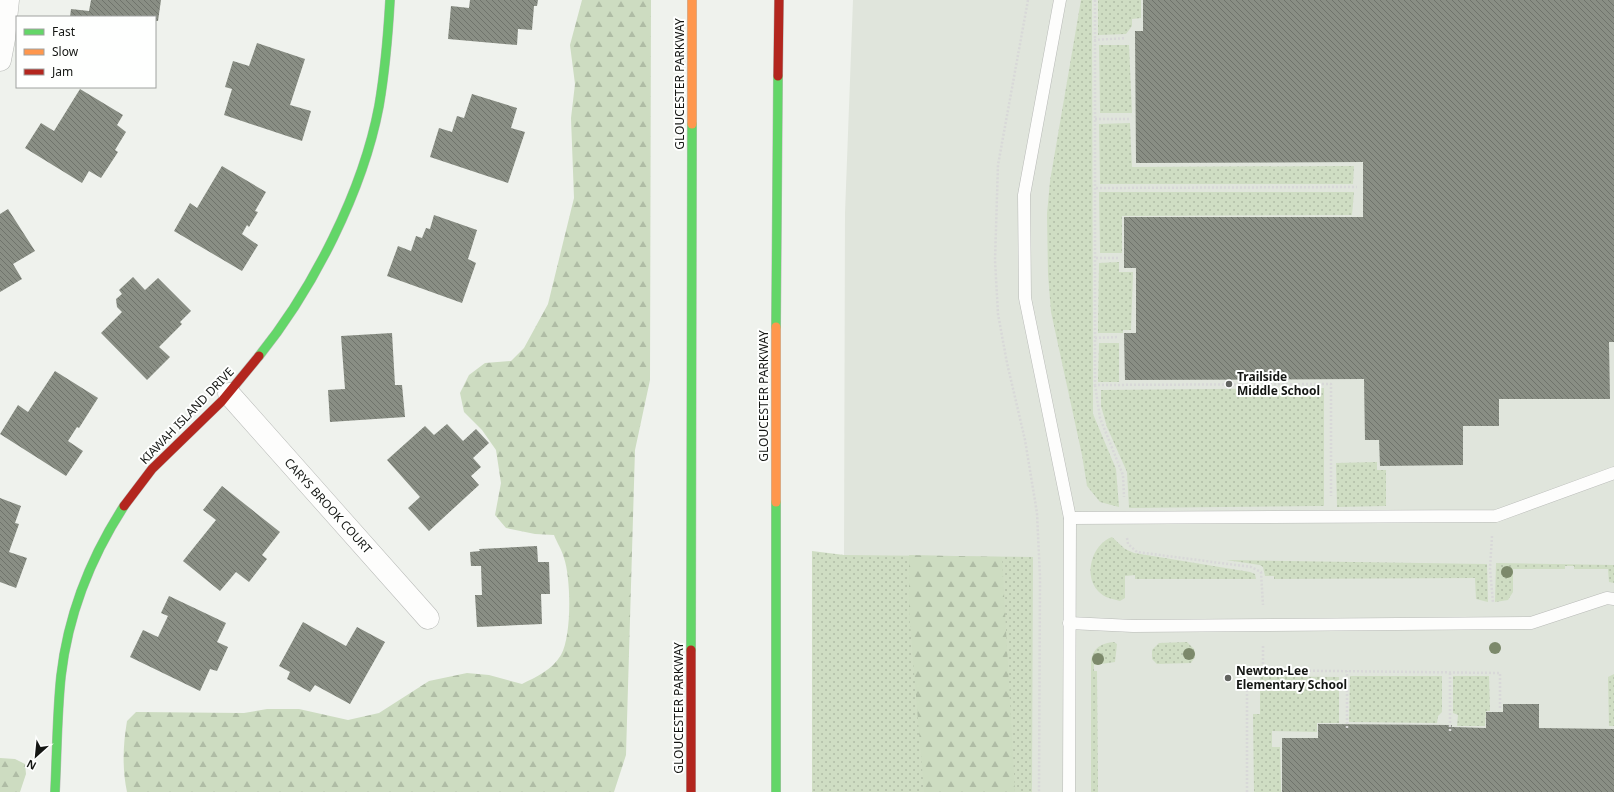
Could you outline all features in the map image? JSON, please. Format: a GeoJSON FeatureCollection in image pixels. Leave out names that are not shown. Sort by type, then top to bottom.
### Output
{"type":"FeatureCollection","features":[{"type":"Feature","properties":{"kind":"main road","name":"KIAWAH ISLAND DRIVE"},"geometry":{"type":"LineString","coordinates":[[55,792],[61,675],[71,627],[88,575],[104,539],[140,482],[161,459],[196,428],[229,394],[272,340],[298,302],[343,216],[376,120],[386,67],[390,0]]}},
{"type":"Feature","properties":{"kind":"main road","name":"GLOUCESTER PARKWAY"},"geometry":{"type":"LineString","coordinates":[[691,792],[692,0]]}},
{"type":"Feature","properties":{"kind":"main road","name":"GLOUCESTER PARKWAY"},"geometry":{"type":"LineString","coordinates":[[776,792],[776,201],[779,0]]}},
{"type":"Feature","properties":{"kind":"street"},"geometry":{"type":"LineString","coordinates":[[0,60],[8,0]]}},
{"type":"Feature","properties":{"kind":"street","name":"CARYS BROOK COURT"},"geometry":{"type":"LineString","coordinates":[[229,394],[428,618]]}},
{"type":"Feature","properties":{"kind":"lane"},"geometry":{"type":"LineString","coordinates":[[1060,0],[1024,196],[1025,298],[1070,518],[1069,792]]}},
{"type":"Feature","properties":{"kind":"lane"},"geometry":{"type":"LineString","coordinates":[[1070,518],[1492,516],[1614,472]]}},
{"type":"Feature","properties":{"kind":"lane"},"geometry":{"type":"LineString","coordinates":[[1070,624],[1133,626],[1531,623],[1607,598],[1614,599]]}},
{"type":"Feature","properties":{"kind":"path"},"geometry":{"type":"LineString","coordinates":[[1028,0],[998,165],[995,260],[998,314],[1007,363],[1025,440],[1037,513],[1040,577],[1039,792]]}},
{"type":"Feature","properties":{"kind":"path"},"geometry":{"type":"LineString","coordinates":[[1095,0],[1095,385],[1331,384],[1332,517]]}},
{"type":"Feature","properties":{"kind":"path"},"geometry":{"type":"LineString","coordinates":[[1094,40],[1126,38]]}},
{"type":"Feature","properties":{"kind":"path"},"geometry":{"type":"LineString","coordinates":[[1096,119],[1130,119]]}},
{"type":"Feature","properties":{"kind":"path"},"geometry":{"type":"LineString","coordinates":[[1096,188],[1358,187]]}},
{"type":"Feature","properties":{"kind":"path"},"geometry":{"type":"LineString","coordinates":[[1096,258],[1119,258]]}},
{"type":"Feature","properties":{"kind":"path"},"geometry":{"type":"LineString","coordinates":[[1095,338],[1118,337]]}},
{"type":"Feature","properties":{"kind":"path"},"geometry":{"type":"LineString","coordinates":[[1492,516],[1490,568],[1494,623]]}},
{"type":"Feature","properties":{"kind":"path"},"geometry":{"type":"LineString","coordinates":[[1247,792],[1247,670],[1500,673],[1500,708]]}},
{"type":"Feature","properties":{"kind":"path"},"geometry":{"type":"LineString","coordinates":[[1347,671],[1347,728]]}},
{"type":"Feature","properties":{"kind":"path"},"geometry":{"type":"LineString","coordinates":[[1450,673],[1450,731]]}},
{"type":"Feature","properties":{"kind":"shaded area","name":"Trailside Middle School"},"geometry":{"type":"Polygon","coordinates":[[[853,0],[1614,0],[1614,792],[839,792],[844,555],[845,213],[853,0]]]}},
{"type":"Feature","properties":{"kind":"green space"},"geometry":{"type":"Polygon","coordinates":[[[582,0],[651,0],[650,380],[635,450],[626,755],[614,792],[127,792],[125,783],[124,756],[127,721],[136,712],[244,713],[267,709],[299,709],[348,720],[379,713],[429,681],[467,673],[489,675],[522,684],[548,669],[561,655],[565,646],[569,621],[568,579],[562,552],[554,535],[535,534],[506,528],[495,515],[501,483],[496,450],[482,430],[464,412],[460,393],[469,375],[485,363],[511,361],[524,348],[548,304],[574,198],[571,118],[575,84],[570,45],[582,0]]]}},
{"type":"Feature","properties":{"kind":"green space"},"geometry":{"type":"Polygon","coordinates":[[[1081,0],[1092,0],[1093,414],[1116,469],[1119,507],[1100,502],[1087,486],[1082,455],[1051,312],[1048,274],[1047,214],[1050,181],[1081,0]]]}},
{"type":"Feature","properties":{"kind":"green space"},"geometry":{"type":"Polygon","coordinates":[[[1098,0],[1141,0],[1141,18],[1132,19],[1132,26],[1126,34],[1098,35],[1098,0]]]}},
{"type":"Feature","properties":{"kind":"green space"},"geometry":{"type":"Polygon","coordinates":[[[1099,45],[1129,45],[1132,113],[1100,113],[1099,45]]]}},
{"type":"Feature","properties":{"kind":"green space"},"geometry":{"type":"Polygon","coordinates":[[[1130,123],[1132,167],[1354,166],[1353,184],[1100,184],[1099,124],[1130,123]]]}},
{"type":"Feature","properties":{"kind":"green space"},"geometry":{"type":"Polygon","coordinates":[[[1099,192],[1354,192],[1352,215],[1122,216],[1122,253],[1100,253],[1099,192]]]}},
{"type":"Feature","properties":{"kind":"green space"},"geometry":{"type":"Polygon","coordinates":[[[1119,262],[1119,272],[1133,272],[1131,330],[1123,330],[1123,333],[1098,333],[1099,263],[1119,262]]]}},
{"type":"Feature","properties":{"kind":"green space"},"geometry":{"type":"Polygon","coordinates":[[[1099,343],[1119,343],[1119,382],[1098,382],[1099,343]]]}},
{"type":"Feature","properties":{"kind":"green space"},"geometry":{"type":"Polygon","coordinates":[[[1324,388],[1324,506],[1129,508],[1127,472],[1107,427],[1101,406],[1101,390],[1324,388]]]}},
{"type":"Feature","properties":{"kind":"green space"},"geometry":{"type":"Polygon","coordinates":[[[1377,462],[1377,470],[1386,470],[1386,506],[1337,507],[1336,463],[1377,462]]]}},
{"type":"Feature","properties":{"kind":"green space"},"geometry":{"type":"Polygon","coordinates":[[[1112,537],[1125,549],[1134,553],[1250,572],[1255,574],[1256,579],[1135,579],[1135,575],[1125,576],[1125,598],[1120,601],[1112,599],[1103,595],[1093,584],[1091,569],[1092,561],[1099,546],[1112,537]]]}},
{"type":"Feature","properties":{"kind":"green space"},"geometry":{"type":"Polygon","coordinates":[[[812,551],[844,555],[1033,557],[1032,792],[812,792],[812,551]]]}},
{"type":"Feature","properties":{"kind":"green space"},"geometry":{"type":"Polygon","coordinates":[[[909,555],[1002,557],[1015,792],[924,792],[909,611],[909,555]]]}},
{"type":"Feature","properties":{"kind":"green space"},"geometry":{"type":"Polygon","coordinates":[[[1226,560],[1487,564],[1488,602],[1476,599],[1475,578],[1274,579],[1274,576],[1265,576],[1263,567],[1260,565],[1226,560]]]}},
{"type":"Feature","properties":{"kind":"green space"},"geometry":{"type":"Polygon","coordinates":[[[1496,563],[1614,565],[1614,583],[1609,582],[1608,569],[1574,569],[1574,566],[1565,566],[1565,569],[1513,569],[1513,592],[1508,600],[1495,602],[1496,563]]]}},
{"type":"Feature","properties":{"kind":"green space"},"geometry":{"type":"Polygon","coordinates":[[[1114,642],[1117,644],[1115,662],[1094,665],[1094,671],[1097,671],[1098,792],[1091,792],[1091,660],[1094,652],[1099,646],[1114,642]]]}},
{"type":"Feature","properties":{"kind":"green space"},"geometry":{"type":"Polygon","coordinates":[[[1187,642],[1194,649],[1195,657],[1191,663],[1157,664],[1152,659],[1152,650],[1159,643],[1187,642]]]}},
{"type":"Feature","properties":{"kind":"green space"},"geometry":{"type":"Polygon","coordinates":[[[1614,674],[1614,726],[1609,726],[1608,677],[1614,674]]]}},
{"type":"Feature","properties":{"kind":"green space"},"geometry":{"type":"Polygon","coordinates":[[[1260,676],[1339,677],[1339,723],[1317,723],[1317,732],[1272,731],[1272,747],[1280,747],[1281,792],[1254,792],[1253,714],[1260,714],[1260,676]]]}},
{"type":"Feature","properties":{"kind":"green space"},"geometry":{"type":"Polygon","coordinates":[[[1350,676],[1442,676],[1442,712],[1438,716],[1437,723],[1349,722],[1350,676]]]}},
{"type":"Feature","properties":{"kind":"green space"},"geometry":{"type":"Polygon","coordinates":[[[1453,676],[1489,676],[1490,711],[1486,711],[1485,726],[1457,726],[1458,715],[1453,713],[1453,676]]]}},
{"type":"Feature","properties":{"kind":"green space"},"geometry":{"type":"Polygon","coordinates":[[[0,758],[15,759],[25,764],[26,774],[20,792],[0,792],[0,758]]]}},
{"type":"Feature","properties":{"kind":"building"},"geometry":{"type":"Polygon","coordinates":[[[91,0],[161,0],[158,21],[156,21],[156,16],[70,16],[71,9],[89,11],[91,0]]]}},
{"type":"Feature","properties":{"kind":"building"},"geometry":{"type":"Polygon","coordinates":[[[470,0],[538,0],[537,6],[534,6],[532,30],[518,29],[517,45],[448,39],[451,6],[469,8],[470,0]]]}},
{"type":"Feature","properties":{"kind":"building","name":"Trailside Middle School"},"geometry":{"type":"Polygon","coordinates":[[[1143,0],[1614,0],[1614,342],[1609,342],[1610,399],[1499,399],[1499,426],[1463,426],[1463,465],[1380,466],[1379,440],[1365,440],[1364,379],[1125,380],[1124,333],[1136,333],[1136,268],[1124,268],[1124,217],[1363,217],[1363,162],[1136,163],[1135,31],[1143,31],[1143,0]]]}},
{"type":"Feature","properties":{"kind":"building"},"geometry":{"type":"Polygon","coordinates":[[[257,43],[305,59],[290,105],[311,111],[302,141],[224,115],[232,89],[225,87],[233,61],[249,66],[257,43]]]}},
{"type":"Feature","properties":{"kind":"building"},"geometry":{"type":"Polygon","coordinates":[[[80,89],[123,115],[117,125],[126,132],[115,150],[118,152],[101,178],[89,171],[82,183],[25,148],[41,123],[54,131],[80,89]]]}},
{"type":"Feature","properties":{"kind":"building"},"geometry":{"type":"Polygon","coordinates":[[[472,94],[517,108],[511,128],[525,132],[508,183],[430,157],[439,128],[452,132],[457,116],[464,118],[472,94]]]}},
{"type":"Feature","properties":{"kind":"building"},"geometry":{"type":"Polygon","coordinates":[[[222,166],[266,192],[255,211],[258,212],[249,227],[247,225],[242,234],[258,245],[242,271],[174,231],[190,203],[197,208],[222,166]]]}},
{"type":"Feature","properties":{"kind":"building"},"geometry":{"type":"Polygon","coordinates":[[[8,209],[35,251],[13,264],[22,279],[0,292],[0,214],[8,209]]]}},
{"type":"Feature","properties":{"kind":"building"},"geometry":{"type":"Polygon","coordinates":[[[434,215],[477,230],[468,259],[476,263],[462,303],[387,276],[398,246],[411,251],[416,236],[422,238],[426,228],[430,229],[434,215]]]}},
{"type":"Feature","properties":{"kind":"building"},"geometry":{"type":"Polygon","coordinates":[[[133,277],[145,290],[158,278],[191,311],[180,322],[182,324],[159,347],[170,357],[147,380],[101,333],[122,312],[117,307],[116,299],[122,294],[119,290],[133,277]]]}},
{"type":"Feature","properties":{"kind":"building"},"geometry":{"type":"Polygon","coordinates":[[[392,333],[395,385],[402,385],[405,417],[330,422],[328,390],[345,389],[341,336],[392,333]]]}},
{"type":"Feature","properties":{"kind":"building"},"geometry":{"type":"Polygon","coordinates":[[[55,371],[98,398],[79,428],[77,427],[68,441],[83,451],[66,476],[0,434],[18,405],[28,412],[55,371]]]}},
{"type":"Feature","properties":{"kind":"building"},"geometry":{"type":"Polygon","coordinates":[[[447,424],[463,441],[476,429],[489,443],[473,458],[481,467],[471,476],[479,485],[429,531],[408,508],[420,497],[387,460],[425,426],[434,435],[447,424]]]}},
{"type":"Feature","properties":{"kind":"building"},"geometry":{"type":"Polygon","coordinates":[[[222,486],[280,532],[262,555],[267,559],[249,582],[236,572],[220,591],[183,561],[216,520],[203,510],[222,486]]]}},
{"type":"Feature","properties":{"kind":"building"},"geometry":{"type":"Polygon","coordinates":[[[0,498],[21,506],[15,523],[19,524],[9,552],[27,558],[16,588],[0,582],[0,498]]]}},
{"type":"Feature","properties":{"kind":"building"},"geometry":{"type":"Polygon","coordinates":[[[537,546],[538,562],[549,562],[550,594],[541,594],[542,624],[477,627],[475,595],[482,595],[481,566],[471,566],[470,552],[480,551],[479,549],[537,546]]]}},
{"type":"Feature","properties":{"kind":"building"},"geometry":{"type":"Polygon","coordinates":[[[169,596],[226,623],[217,642],[228,647],[217,671],[210,669],[200,691],[130,657],[143,630],[158,637],[168,616],[161,613],[169,596]]]}},
{"type":"Feature","properties":{"kind":"building"},"geometry":{"type":"Polygon","coordinates":[[[303,622],[346,646],[357,627],[385,642],[350,704],[315,685],[310,692],[287,679],[290,672],[279,666],[303,622]]]}},
{"type":"Feature","properties":{"kind":"building","name":"Newton-Lee Elementary School"},"geometry":{"type":"Polygon","coordinates":[[[1503,704],[1539,704],[1539,728],[1614,729],[1614,792],[1282,792],[1282,738],[1318,738],[1318,724],[1452,725],[1452,727],[1486,728],[1486,712],[1503,712],[1503,704]]]}},
{"type":"Feature","properties":{"kind":"traffic: fast"},"geometry":{"type":"LineString","coordinates":[[259,356],[279,330],[316,270],[333,238],[361,172],[379,106],[386,53],[390,0]]}},
{"type":"Feature","properties":{"kind":"traffic: fast"},"geometry":{"type":"LineString","coordinates":[[776,327],[778,76]]}},
{"type":"Feature","properties":{"kind":"traffic: fast"},"geometry":{"type":"LineString","coordinates":[[691,650],[692,124]]}},
{"type":"Feature","properties":{"kind":"traffic: fast"},"geometry":{"type":"LineString","coordinates":[[776,502],[776,792]]}},
{"type":"Feature","properties":{"kind":"traffic: fast"},"geometry":{"type":"LineString","coordinates":[[55,792],[61,676],[69,631],[75,609],[91,566],[112,525],[124,506]]}},
{"type":"Feature","properties":{"kind":"traffic: slow"},"geometry":{"type":"LineString","coordinates":[[692,0],[692,124]]}},
{"type":"Feature","properties":{"kind":"traffic: slow"},"geometry":{"type":"LineString","coordinates":[[776,327],[776,502]]}},
{"type":"Feature","properties":{"kind":"traffic: jam"},"geometry":{"type":"LineString","coordinates":[[778,76],[779,0]]}},
{"type":"Feature","properties":{"kind":"traffic: jam"},"geometry":{"type":"LineString","coordinates":[[124,506],[152,469],[222,401],[259,356]]}},
{"type":"Feature","properties":{"kind":"traffic: jam"},"geometry":{"type":"LineString","coordinates":[[691,650],[691,792]]}},
{"type":"Feature","properties":{"kind":"place","name":"Trailside Middle School"},"geometry":{"type":"Point","coordinates":[1229,384]}},
{"type":"Feature","properties":{"kind":"place","name":"Newton-Lee Elementary School"},"geometry":{"type":"Point","coordinates":[1228,678]}}]}
